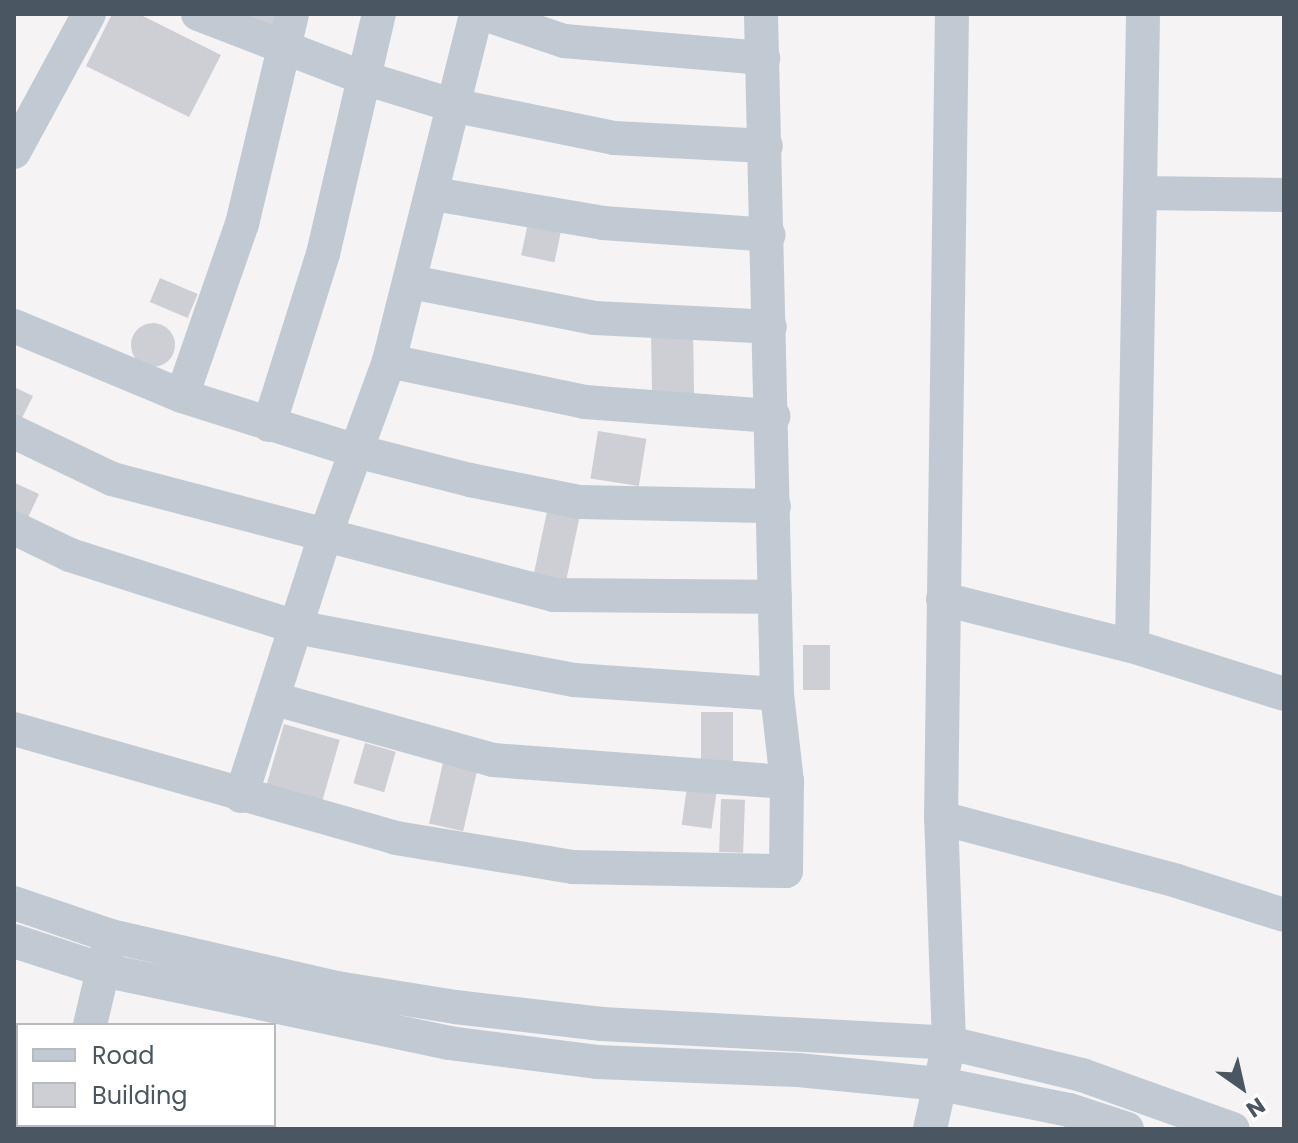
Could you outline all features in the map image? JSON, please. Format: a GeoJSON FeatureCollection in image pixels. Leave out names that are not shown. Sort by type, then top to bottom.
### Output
{"type":"FeatureCollection","features":[{"type":"Feature","properties":{"kind":"street"},"geometry":{"type":"LineString","coordinates":[[18,133],[89,14]]}},
{"type":"Feature","properties":{"kind":"street"},"geometry":{"type":"LineString","coordinates":[[198,14],[361,77],[452,105],[614,138],[766,146]]}},
{"type":"Feature","properties":{"kind":"street"},"geometry":{"type":"LineString","coordinates":[[182,396],[242,224],[292,14]]}},
{"type":"Feature","properties":{"kind":"street"},"geometry":{"type":"LineString","coordinates":[[269,425],[323,254],[361,77],[379,14]]}},
{"type":"Feature","properties":{"kind":"street"},"geometry":{"type":"LineString","coordinates":[[241,796],[275,699],[325,536],[389,361],[434,194],[452,105],[476,14]]}},
{"type":"Feature","properties":{"kind":"street"},"geometry":{"type":"LineString","coordinates":[[484,14],[564,41],[763,58]]}},
{"type":"Feature","properties":{"kind":"street"},"geometry":{"type":"LineString","coordinates":[[14,729],[396,838],[573,867],[786,871],[787,782],[777,694],[769,235],[761,14]]}},
{"type":"Feature","properties":{"kind":"street"},"geometry":{"type":"LineString","coordinates":[[930,1129],[949,1043],[941,818],[952,14]]}},
{"type":"Feature","properties":{"kind":"street"},"geometry":{"type":"LineString","coordinates":[[1132,646],[1143,14]]}},
{"type":"Feature","properties":{"kind":"street"},"geometry":{"type":"LineString","coordinates":[[1140,193],[1284,195]]}},
{"type":"Feature","properties":{"kind":"street"},"geometry":{"type":"LineString","coordinates":[[434,194],[603,223],[769,235]]}},
{"type":"Feature","properties":{"kind":"street"},"geometry":{"type":"LineString","coordinates":[[411,282],[595,318],[770,327]]}},
{"type":"Feature","properties":{"kind":"street"},"geometry":{"type":"LineString","coordinates":[[14,326],[182,396],[356,451],[579,502],[774,506]]}},
{"type":"Feature","properties":{"kind":"street"},"geometry":{"type":"LineString","coordinates":[[389,361],[585,402],[773,416]]}},
{"type":"Feature","properties":{"kind":"street"},"geometry":{"type":"LineString","coordinates":[[14,432],[112,479],[554,595],[775,597]]}},
{"type":"Feature","properties":{"kind":"street"},"geometry":{"type":"LineString","coordinates":[[14,528],[70,555],[296,627],[574,680],[777,694]]}},
{"type":"Feature","properties":{"kind":"street"},"geometry":{"type":"LineString","coordinates":[[943,599],[1132,646],[1284,694]]}},
{"type":"Feature","properties":{"kind":"street"},"geometry":{"type":"LineString","coordinates":[[275,699],[493,760],[787,782]]}},
{"type":"Feature","properties":{"kind":"street"},"geometry":{"type":"LineString","coordinates":[[941,818],[1177,881],[1284,915]]}},
{"type":"Feature","properties":{"kind":"street"},"geometry":{"type":"LineString","coordinates":[[14,903],[111,936],[337,988],[455,1007],[602,1024],[949,1043],[1082,1075],[1233,1129]]}},
{"type":"Feature","properties":{"kind":"street"},"geometry":{"type":"LineString","coordinates":[[90,1023],[111,936]]}},
{"type":"Feature","properties":{"kind":"street"},"geometry":{"type":"LineString","coordinates":[[14,941],[103,970],[449,1043],[597,1062],[798,1070],[941,1084],[1069,1110],[1127,1129]]}},
{"type":"Feature","properties":{"kind":"building"},"geometry":{"type":"Polygon","coordinates":[[[112,14],[139,14],[221,55],[189,117],[86,66],[112,14]]]}},
{"type":"Feature","properties":{"kind":"building"},"geometry":{"type":"Polygon","coordinates":[[[236,14],[277,14],[272,30],[236,14]]]}},
{"type":"Feature","properties":{"kind":"building"},"geometry":{"type":"Polygon","coordinates":[[[528,223],[561,230],[554,262],[521,255],[528,223]]]}},
{"type":"Feature","properties":{"kind":"building"},"geometry":{"type":"Polygon","coordinates":[[[160,278],[198,294],[188,318],[150,302],[160,278]]]}},
{"type":"Feature","properties":{"kind":"building"},"geometry":{"type":"Polygon","coordinates":[[[153,323],[169,329],[175,345],[169,361],[153,367],[137,361],[131,345],[137,329],[153,323]]]}},
{"type":"Feature","properties":{"kind":"building"},"geometry":{"type":"Polygon","coordinates":[[[693,331],[694,398],[652,399],[651,332],[693,331]]]}},
{"type":"Feature","properties":{"kind":"building"},"geometry":{"type":"Polygon","coordinates":[[[14,387],[33,396],[16,430],[14,429],[14,387]]]}},
{"type":"Feature","properties":{"kind":"building"},"geometry":{"type":"Polygon","coordinates":[[[598,431],[646,439],[639,486],[590,478],[598,431]]]}},
{"type":"Feature","properties":{"kind":"building"},"geometry":{"type":"Polygon","coordinates":[[[15,483],[39,494],[24,526],[14,522],[15,483]]]}},
{"type":"Feature","properties":{"kind":"building"},"geometry":{"type":"Polygon","coordinates":[[[548,507],[580,514],[564,591],[532,584],[548,507]]]}},
{"type":"Feature","properties":{"kind":"building"},"geometry":{"type":"Polygon","coordinates":[[[803,645],[830,645],[830,690],[803,690],[803,645]]]}},
{"type":"Feature","properties":{"kind":"building"},"geometry":{"type":"Polygon","coordinates":[[[701,712],[733,712],[733,766],[701,766],[701,712]]]}},
{"type":"Feature","properties":{"kind":"building"},"geometry":{"type":"Polygon","coordinates":[[[284,724],[340,740],[319,811],[264,795],[284,724]]]}},
{"type":"Feature","properties":{"kind":"building"},"geometry":{"type":"Polygon","coordinates":[[[365,743],[396,752],[384,792],[353,783],[365,743]]]}},
{"type":"Feature","properties":{"kind":"building"},"geometry":{"type":"Polygon","coordinates":[[[443,763],[477,771],[463,831],[429,823],[443,763]]]}},
{"type":"Feature","properties":{"kind":"building"},"geometry":{"type":"Polygon","coordinates":[[[687,787],[717,791],[711,829],[682,825],[687,787]]]}},
{"type":"Feature","properties":{"kind":"building"},"geometry":{"type":"Polygon","coordinates":[[[721,799],[745,800],[743,853],[719,852],[721,799]]]}}]}
